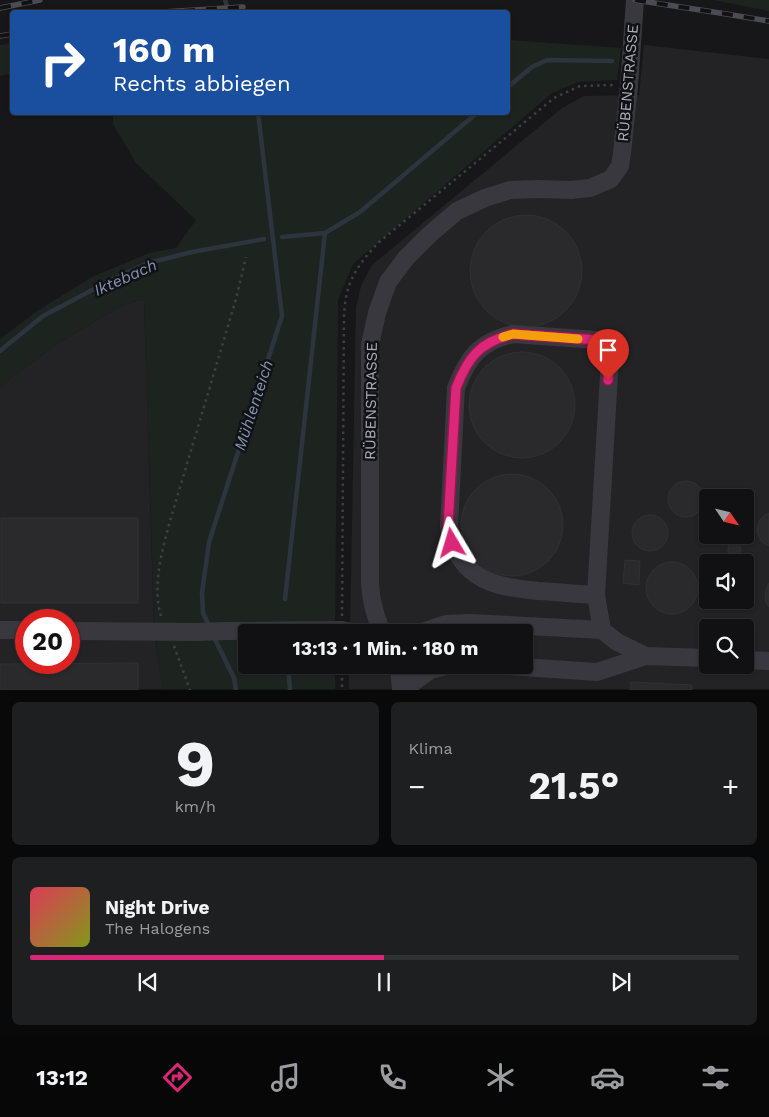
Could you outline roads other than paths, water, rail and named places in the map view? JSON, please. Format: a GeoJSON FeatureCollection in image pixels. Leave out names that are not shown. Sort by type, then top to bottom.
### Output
{"type":"FeatureCollection","features":[{"type":"Feature","properties":{"kind":"street","name":"RÜBENSTRASSE"},"geometry":{"type":"LineString","coordinates":[[379,624],[372,602],[370,584],[370,344],[377,313],[388,282],[406,258],[429,236],[457,211],[478,201],[510,190],[571,190],[590,188],[611,179],[620,166],[629,86],[635,0]]}},
{"type":"Feature","properties":{"kind":"street"},"geometry":{"type":"LineString","coordinates":[[596,595],[514,589],[499,586],[471,572],[460,560],[452,543],[448,526],[456,388],[462,372],[472,356],[498,338],[513,334],[611,341],[596,595],[602,630]]}},
{"type":"Feature","properties":{"kind":"street"},"geometry":{"type":"LineString","coordinates":[[446,624],[470,622],[503,624]]}},
{"type":"Feature","properties":{"kind":"street"},"geometry":{"type":"LineString","coordinates":[[533,626],[602,630],[617,642],[646,656]]}},
{"type":"Feature","properties":{"kind":"street"},"geometry":{"type":"LineString","coordinates":[[0,630],[15,630]]}},
{"type":"Feature","properties":{"kind":"street"},"geometry":{"type":"LineString","coordinates":[[80,631],[196,632],[238,630]]}},
{"type":"Feature","properties":{"kind":"street"},"geometry":{"type":"LineString","coordinates":[[533,668],[597,672],[646,656],[699,658]]}},
{"type":"Feature","properties":{"kind":"street"},"geometry":{"type":"LineString","coordinates":[[754,660],[769,661]]}},
{"type":"Feature","properties":{"kind":"street"},"geometry":{"type":"LineString","coordinates":[[400,674],[402,690],[424,674]]}},
{"type":"Feature","properties":{"kind":"waterway","name":"Mühlenteich"},"geometry":{"type":"LineString","coordinates":[[225,0],[228,10]]}},
{"type":"Feature","properties":{"kind":"waterway","name":"Iktebach"},"geometry":{"type":"LineString","coordinates":[[510,85],[532,67],[547,60],[612,61]]}},
{"type":"Feature","properties":{"kind":"waterway","name":"Mühlenteich"},"geometry":{"type":"LineString","coordinates":[[210,628],[203,613],[202,593],[209,542],[282,316],[258,115]]}},
{"type":"Feature","properties":{"kind":"waterway","name":"Iktebach"},"geometry":{"type":"LineString","coordinates":[[282,237],[325,233],[360,212],[474,115]]}},
{"type":"Feature","properties":{"kind":"waterway"},"geometry":{"type":"LineString","coordinates":[[285,599],[325,233]]}},
{"type":"Feature","properties":{"kind":"waterway","name":"Iktebach"},"geometry":{"type":"LineString","coordinates":[[0,351],[43,316],[148,263],[192,252],[264,239]]}},
{"type":"Feature","properties":{"kind":"waterway","name":"Mühlenteich"},"geometry":{"type":"LineString","coordinates":[[213,635],[234,678],[236,690]]}},
{"type":"Feature","properties":{"kind":"waterway"},"geometry":{"type":"LineString","coordinates":[[289,674],[290,690]]}},
{"type":"Feature","properties":{"kind":"railway"},"geometry":{"type":"LineString","coordinates":[[0,8],[40,0]]}},
{"type":"Feature","properties":{"kind":"railway"},"geometry":{"type":"LineString","coordinates":[[635,0],[769,21]]}},
{"type":"Feature","properties":{"kind":"railway"},"geometry":{"type":"LineString","coordinates":[[194,10],[243,7]]}},
{"type":"Feature","properties":{"kind":"railway"},"geometry":{"type":"LineString","coordinates":[[0,36],[10,34]]}}]}
